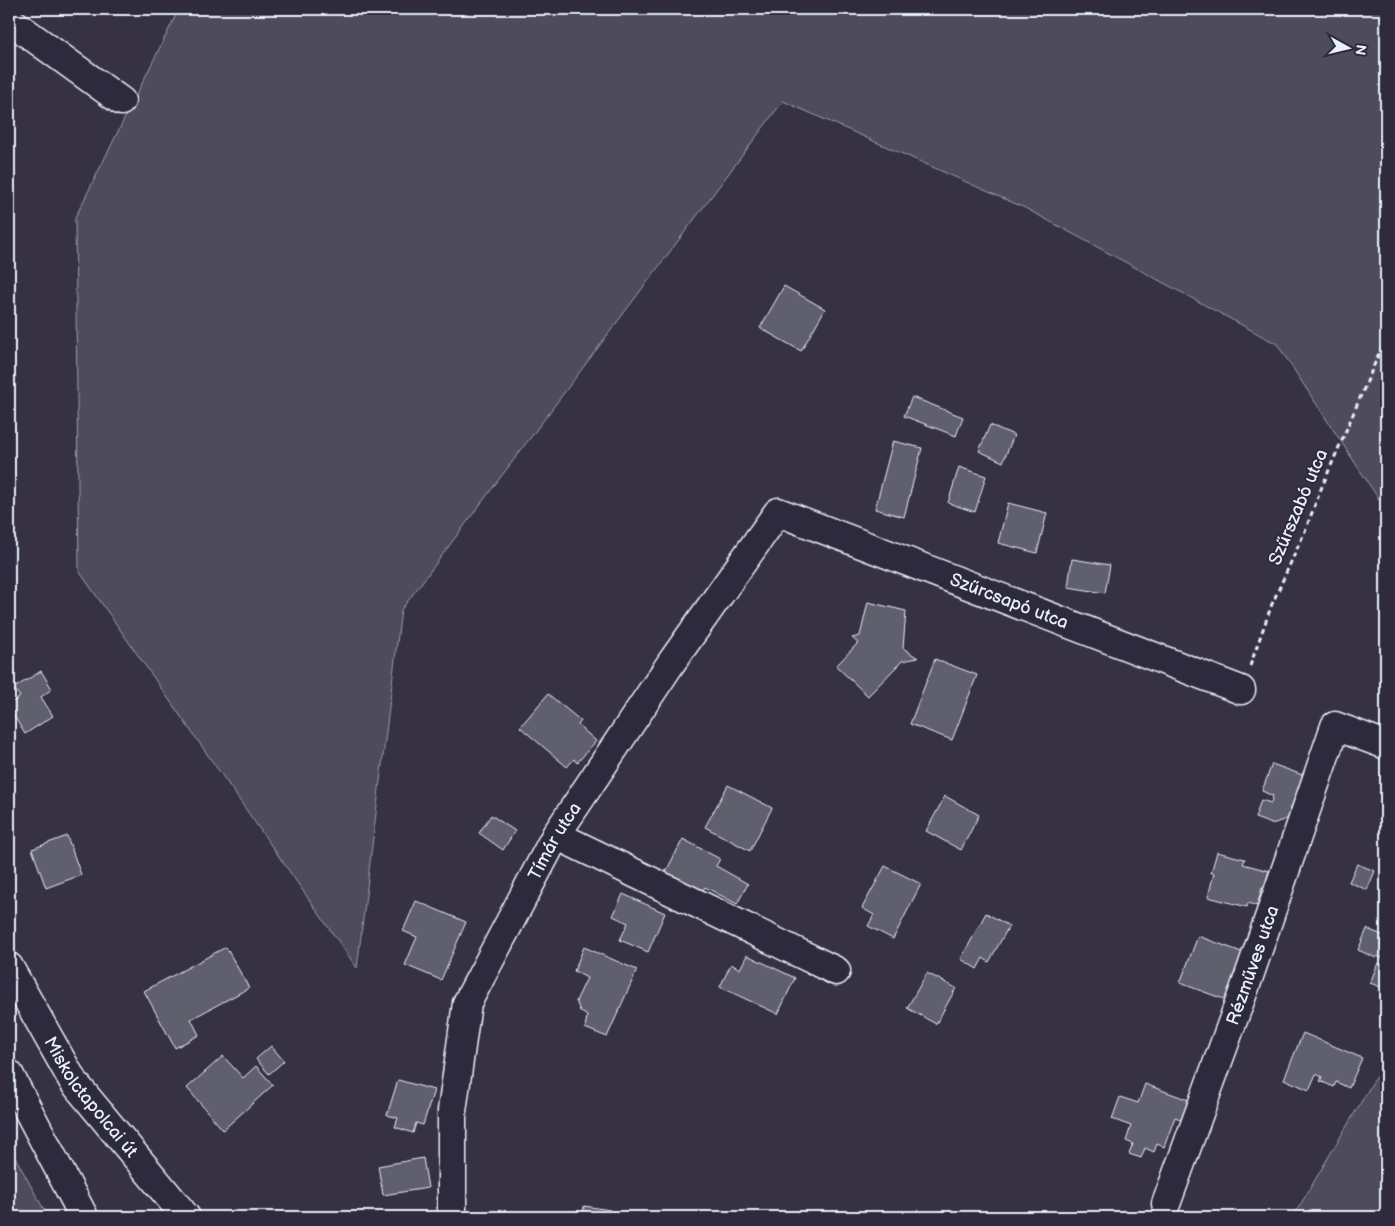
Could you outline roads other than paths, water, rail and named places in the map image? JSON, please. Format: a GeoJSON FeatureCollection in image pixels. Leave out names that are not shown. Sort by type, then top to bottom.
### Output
{"type":"FeatureCollection","features":[{"type":"Feature","properties":{"kind":"street"},"geometry":{"type":"LineString","coordinates":[[9,20],[121,102]]}},
{"type":"Feature","properties":{"kind":"street","name":"Szűrcsapó utca"},"geometry":{"type":"LineString","coordinates":[[778,512],[1241,690]]}},
{"type":"Feature","properties":{"kind":"street","name":"Tímár utca"},"geometry":{"type":"LineString","coordinates":[[452,1217],[452,1111],[467,1003],[556,835],[671,663],[778,512]]}},
{"type":"Feature","properties":{"kind":"street","name":"Rézműves utca"},"geometry":{"type":"LineString","coordinates":[[1166,1204],[1248,979],[1335,726],[1386,745]]}},
{"type":"Feature","properties":{"kind":"street"},"geometry":{"type":"LineString","coordinates":[[556,835],[836,971]]}},
{"type":"Feature","properties":{"kind":"street","name":"Miskolctapolcai út"},"geometry":{"type":"LineString","coordinates":[[9,967],[73,1081],[186,1217]]}},
{"type":"Feature","properties":{"kind":"street"},"geometry":{"type":"LineString","coordinates":[[9,1074],[84,1217]]}}]}
